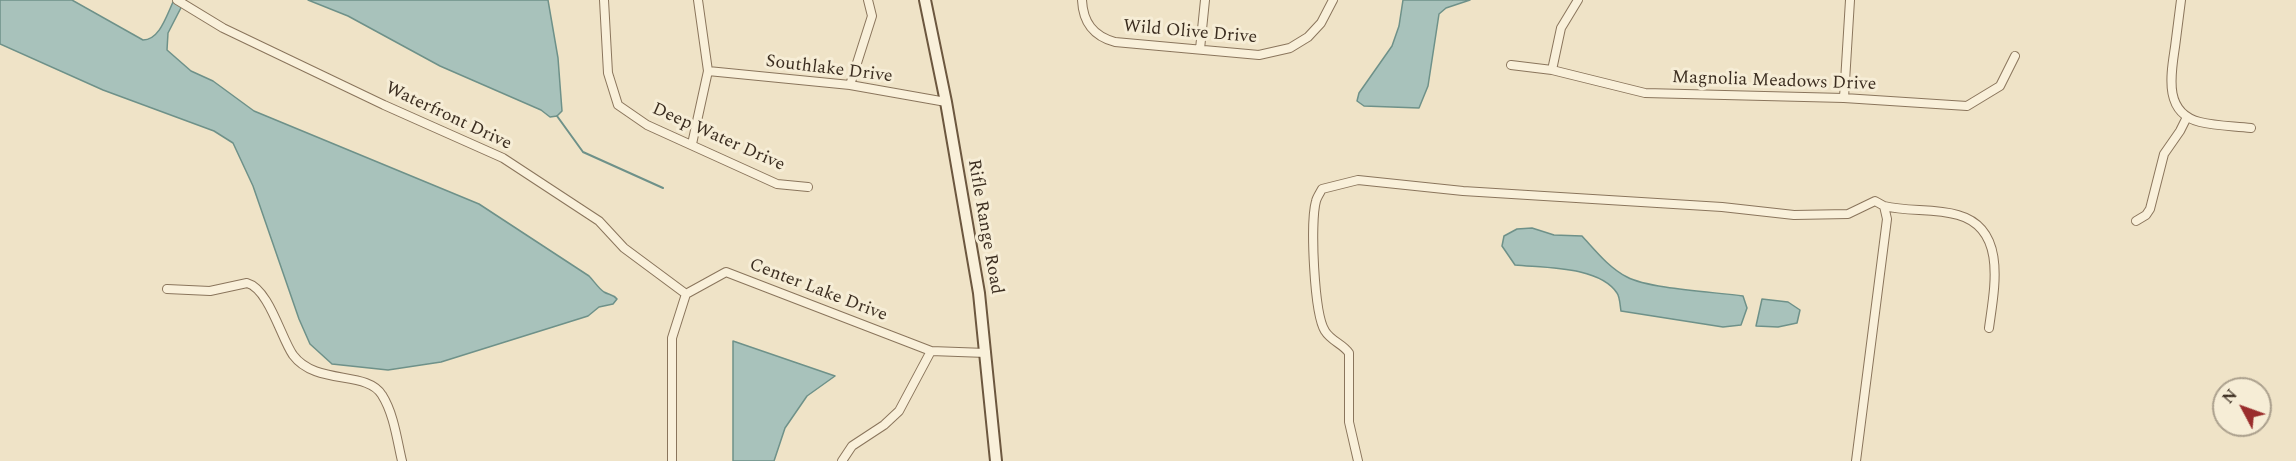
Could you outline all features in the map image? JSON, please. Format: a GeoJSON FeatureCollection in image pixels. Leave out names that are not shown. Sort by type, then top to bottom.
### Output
{"type":"FeatureCollection","features":[{"type":"Feature","properties":{"kind":"main road","name":"Rifle Range Road"},"geometry":{"type":"LineString","coordinates":[[925,0],[946,102],[979,293],[996,461]]}},
{"type":"Feature","properties":{"kind":"street","name":"Waterfront Drive"},"geometry":{"type":"LineString","coordinates":[[177,0],[223,27],[384,105],[503,158],[599,221],[624,248],[686,294]]}},
{"type":"Feature","properties":{"kind":"street","name":"Deep Water Drive"},"geometry":{"type":"LineString","coordinates":[[604,0],[608,73],[618,105],[647,125],[777,184],[808,187]]}},
{"type":"Feature","properties":{"kind":"street"},"geometry":{"type":"LineString","coordinates":[[692,144],[708,70],[698,0]]}},
{"type":"Feature","properties":{"kind":"street"},"geometry":{"type":"LineString","coordinates":[[850,85],[872,16],[868,0]]}},
{"type":"Feature","properties":{"kind":"street","name":"Wild Olive Drive"},"geometry":{"type":"LineString","coordinates":[[1082,0],[1084,18],[1094,33],[1103,39],[1259,55],[1290,48],[1308,37],[1321,23],[1333,0]]}},
{"type":"Feature","properties":{"kind":"street"},"geometry":{"type":"LineString","coordinates":[[1200,49],[1205,0]]}},
{"type":"Feature","properties":{"kind":"street"},"geometry":{"type":"LineString","coordinates":[[1552,70],[1561,28],[1578,0]]}},
{"type":"Feature","properties":{"kind":"street"},"geometry":{"type":"LineString","coordinates":[[1844,98],[1850,0]]}},
{"type":"Feature","properties":{"kind":"street"},"geometry":{"type":"LineString","coordinates":[[2181,0],[2170,84],[2173,98],[2179,109],[2187,117],[2199,122],[2251,128]]}},
{"type":"Feature","properties":{"kind":"street","name":"Magnolia Meadows Drive"},"geometry":{"type":"LineString","coordinates":[[1511,66],[1552,70],[1646,93],[1844,98],[1967,106],[2000,86],[2015,56]]}},
{"type":"Feature","properties":{"kind":"street","name":"Southlake Drive"},"geometry":{"type":"LineString","coordinates":[[708,70],[850,85],[946,102]]}},
{"type":"Feature","properties":{"kind":"street"},"geometry":{"type":"LineString","coordinates":[[2136,221],[2146,215],[2150,209],[2164,154],[2187,117]]}},
{"type":"Feature","properties":{"kind":"street"},"geometry":{"type":"LineString","coordinates":[[1358,461],[1349,422],[1349,353],[1324,331],[1317,302],[1314,212],[1316,200],[1322,189],[1358,180],[1463,191],[1722,207],[1794,215],[1848,214],[1875,201],[1896,209],[1926,210],[1958,215],[1976,223],[1989,241],[1996,265],[1989,328]]}},
{"type":"Feature","properties":{"kind":"street"},"geometry":{"type":"LineString","coordinates":[[1856,461],[1887,219],[1884,206]]}},
{"type":"Feature","properties":{"kind":"street","name":"Center Lake Drive"},"geometry":{"type":"LineString","coordinates":[[686,294],[726,272],[931,351],[986,353]]}},
{"type":"Feature","properties":{"kind":"street"},"geometry":{"type":"LineString","coordinates":[[167,289],[210,291],[247,283],[252,285],[259,292],[278,323],[288,347],[301,363],[320,374],[369,384],[380,392],[391,419],[402,461]]}},
{"type":"Feature","properties":{"kind":"street"},"geometry":{"type":"LineString","coordinates":[[672,461],[672,338],[686,294]]}},
{"type":"Feature","properties":{"kind":"street"},"geometry":{"type":"LineString","coordinates":[[842,461],[852,446],[884,425],[899,411],[931,351]]}},
{"type":"Feature","properties":{"kind":"water"},"geometry":{"type":"Polygon","coordinates":[[[0,0],[72,0],[143,40],[154,36],[158,31],[174,0],[185,0],[168,33],[167,50],[191,71],[213,81],[254,111],[479,204],[589,276],[602,290],[617,299],[613,304],[599,307],[588,316],[441,362],[388,370],[332,364],[310,344],[299,319],[253,186],[233,143],[214,131],[103,90],[0,44],[0,0]]]}},
{"type":"Feature","properties":{"kind":"water"},"geometry":{"type":"Polygon","coordinates":[[[308,0],[548,0],[558,58],[562,111],[557,116],[550,117],[541,110],[440,66],[348,16],[308,0]]]}},
{"type":"Feature","properties":{"kind":"water"},"geometry":{"type":"Polygon","coordinates":[[[1403,0],[1470,0],[1446,8],[1439,14],[1428,86],[1419,108],[1364,106],[1357,101],[1359,93],[1392,46],[1399,26],[1403,0]]]}},
{"type":"Feature","properties":{"kind":"water"},"geometry":{"type":"Polygon","coordinates":[[[1532,228],[1554,235],[1582,236],[1614,269],[1637,281],[1666,287],[1743,296],[1747,308],[1741,325],[1723,327],[1621,311],[1617,293],[1609,284],[1598,278],[1570,270],[1515,265],[1502,246],[1504,236],[1517,229],[1532,228]]]}},
{"type":"Feature","properties":{"kind":"water"},"geometry":{"type":"Polygon","coordinates":[[[1762,299],[1788,302],[1800,310],[1797,323],[1778,327],[1756,326],[1762,299]]]}},
{"type":"Feature","properties":{"kind":"water"},"geometry":{"type":"Polygon","coordinates":[[[733,341],[835,376],[807,396],[785,428],[774,461],[733,461],[733,341]]]}},
{"type":"Feature","properties":{"kind":"waterway"},"geometry":{"type":"LineString","coordinates":[[557,116],[583,152],[663,188]]}}]}
